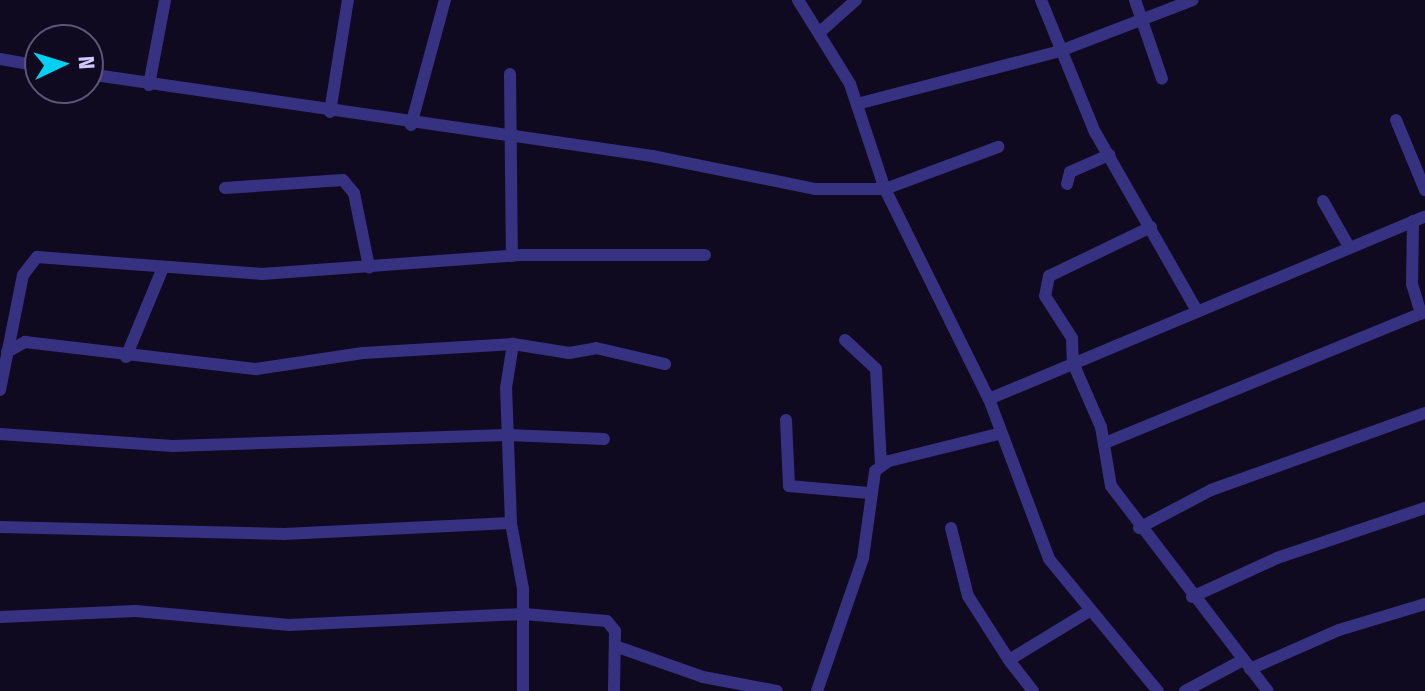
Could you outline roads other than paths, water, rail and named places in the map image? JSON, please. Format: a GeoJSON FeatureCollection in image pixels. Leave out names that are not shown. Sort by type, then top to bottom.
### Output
{"type":"FeatureCollection","features":[{"type":"Feature","properties":{"kind":"street"},"geometry":{"type":"LineString","coordinates":[[149,85],[165,0]]}},
{"type":"Feature","properties":{"kind":"street"},"geometry":{"type":"LineString","coordinates":[[330,112],[348,0]]}},
{"type":"Feature","properties":{"kind":"street"},"geometry":{"type":"LineString","coordinates":[[411,125],[445,0]]}},
{"type":"Feature","properties":{"kind":"street"},"geometry":{"type":"LineString","coordinates":[[798,0],[820,32],[857,104],[885,189],[989,399],[1049,559],[1088,612],[1158,691]]}},
{"type":"Feature","properties":{"kind":"street"},"geometry":{"type":"LineString","coordinates":[[820,32],[856,0]]}},
{"type":"Feature","properties":{"kind":"street"},"geometry":{"type":"LineString","coordinates":[[1041,0],[1060,51],[1109,155],[1196,309]]}},
{"type":"Feature","properties":{"kind":"street"},"geometry":{"type":"LineString","coordinates":[[1135,0],[1162,79]]}},
{"type":"Feature","properties":{"kind":"street"},"geometry":{"type":"LineString","coordinates":[[857,104],[1060,51],[1193,0]]}},
{"type":"Feature","properties":{"kind":"street"},"geometry":{"type":"LineString","coordinates":[[0,59],[24,63]]}},
{"type":"Feature","properties":{"kind":"street"},"geometry":{"type":"LineString","coordinates":[[510,74],[512,256]]}},
{"type":"Feature","properties":{"kind":"street"},"geometry":{"type":"LineString","coordinates":[[104,77],[411,125],[725,168],[816,189],[885,189],[998,147]]}},
{"type":"Feature","properties":{"kind":"street"},"geometry":{"type":"LineString","coordinates":[[1396,120],[1425,190]]}},
{"type":"Feature","properties":{"kind":"street"},"geometry":{"type":"LineString","coordinates":[[1067,184],[1070,172],[1109,155]]}},
{"type":"Feature","properties":{"kind":"street"},"geometry":{"type":"LineString","coordinates":[[225,188],[343,180],[354,193],[369,267]]}},
{"type":"Feature","properties":{"kind":"street"},"geometry":{"type":"LineString","coordinates":[[1323,201],[1348,245]]}},
{"type":"Feature","properties":{"kind":"street"},"geometry":{"type":"LineString","coordinates":[[989,399],[1348,245],[1419,219],[1412,284],[1423,313],[1105,443]]}},
{"type":"Feature","properties":{"kind":"street"},"geometry":{"type":"LineString","coordinates":[[1151,227],[1045,282],[1045,296],[1072,338],[1073,363],[1105,443],[1111,486],[1139,528],[1268,691]]}},
{"type":"Feature","properties":{"kind":"street"},"geometry":{"type":"LineString","coordinates":[[0,390],[23,275],[37,257],[206,274],[369,267],[512,256],[705,255]]}},
{"type":"Feature","properties":{"kind":"street"},"geometry":{"type":"LineString","coordinates":[[126,357],[162,270]]}},
{"type":"Feature","properties":{"kind":"street"},"geometry":{"type":"LineString","coordinates":[[817,691],[863,558],[869,493],[881,463],[876,369],[845,340]]}},
{"type":"Feature","properties":{"kind":"street"},"geometry":{"type":"LineString","coordinates":[[7,352],[25,342],[126,357],[256,369],[363,353],[513,344],[569,353],[596,348],[665,364]]}},
{"type":"Feature","properties":{"kind":"street"},"geometry":{"type":"LineString","coordinates":[[513,344],[507,435],[511,523],[524,614],[523,691]]}},
{"type":"Feature","properties":{"kind":"street"},"geometry":{"type":"LineString","coordinates":[[1139,528],[1211,490],[1425,413]]}},
{"type":"Feature","properties":{"kind":"street"},"geometry":{"type":"LineString","coordinates":[[786,420],[789,486],[869,493]]}},
{"type":"Feature","properties":{"kind":"street"},"geometry":{"type":"LineString","coordinates":[[881,463],[1002,433]]}},
{"type":"Feature","properties":{"kind":"street"},"geometry":{"type":"LineString","coordinates":[[0,434],[173,446],[507,435],[604,439]]}},
{"type":"Feature","properties":{"kind":"street"},"geometry":{"type":"LineString","coordinates":[[1192,597],[1277,558],[1425,508]]}},
{"type":"Feature","properties":{"kind":"street"},"geometry":{"type":"LineString","coordinates":[[0,527],[284,534],[511,523]]}},
{"type":"Feature","properties":{"kind":"street"},"geometry":{"type":"LineString","coordinates":[[951,528],[968,596],[1033,691]]}},
{"type":"Feature","properties":{"kind":"street"},"geometry":{"type":"LineString","coordinates":[[1185,691],[1339,630],[1425,604]]}},
{"type":"Feature","properties":{"kind":"street"},"geometry":{"type":"LineString","coordinates":[[0,617],[136,611],[289,625],[524,614],[607,621],[615,646],[614,691]]}},
{"type":"Feature","properties":{"kind":"street"},"geometry":{"type":"LineString","coordinates":[[1009,660],[1088,612]]}},
{"type":"Feature","properties":{"kind":"street"},"geometry":{"type":"LineString","coordinates":[[615,646],[703,677],[777,691]]}}]}
